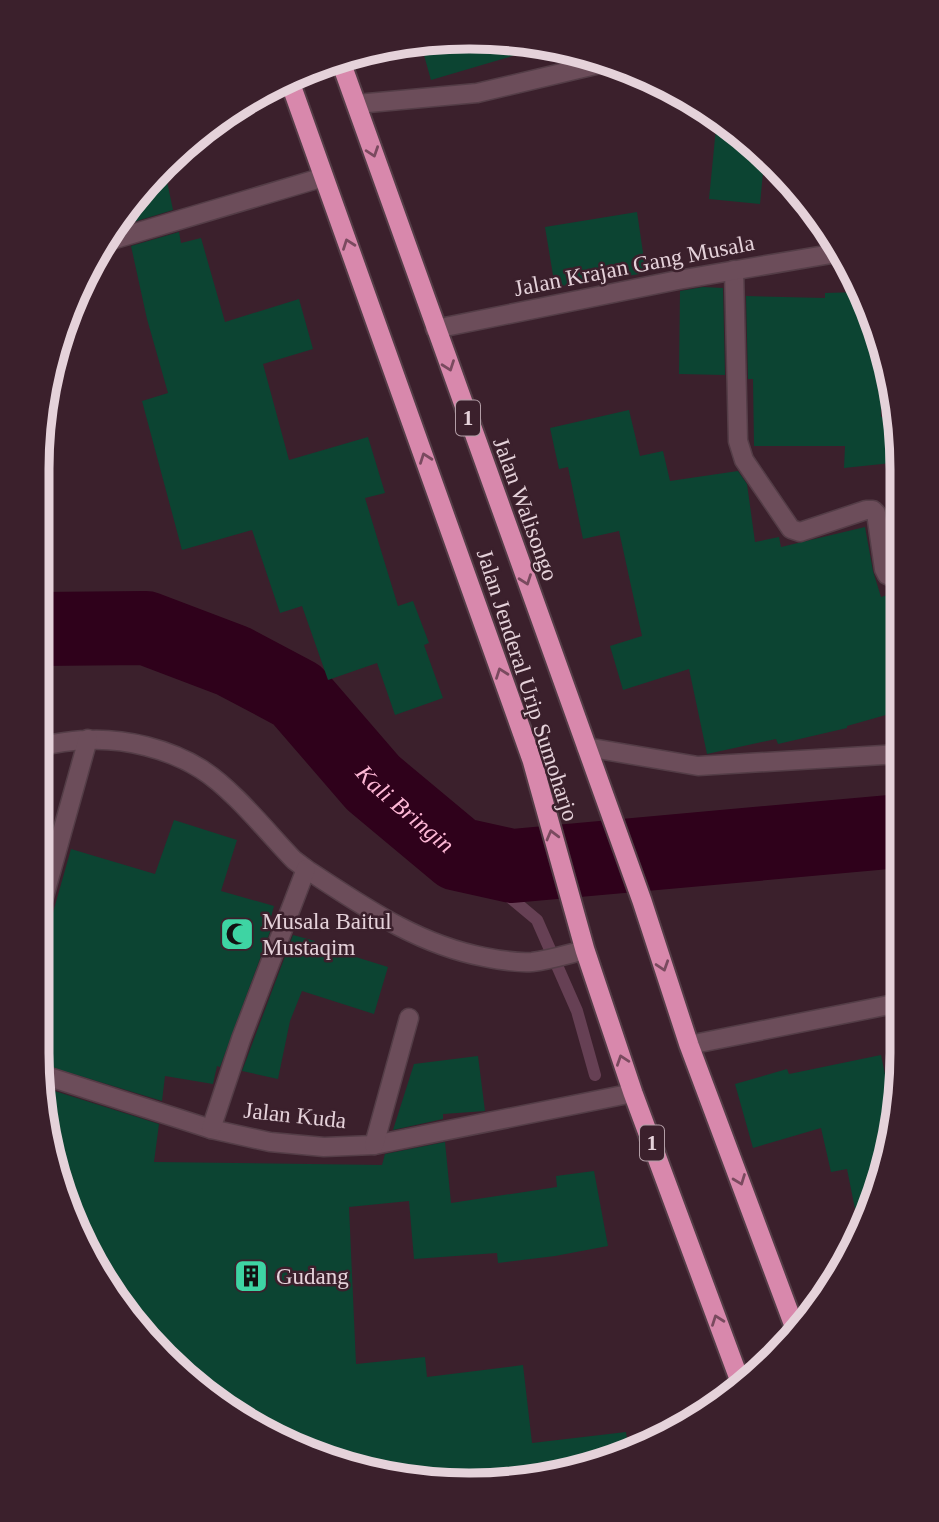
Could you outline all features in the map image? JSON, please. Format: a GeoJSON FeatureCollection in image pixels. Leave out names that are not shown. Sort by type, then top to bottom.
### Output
{"type":"FeatureCollection","features":[{"type":"Feature","properties":{"kind":"highway","name":"Jalan Walisongo"},"geometry":{"type":"LineString","coordinates":[[343,68],[642,901],[688,1045]]}},
{"type":"Feature","properties":{"kind":"highway","name":"Jalan Jenderal Urip Sumoharjo"},"geometry":{"type":"LineString","coordinates":[[292,88],[532,760],[585,950],[633,1093],[738,1376]]}},
{"type":"Feature","properties":{"kind":"highway","name":"1"},"geometry":{"type":"LineString","coordinates":[[688,1045],[792,1322]]}},
{"type":"Feature","properties":{"kind":"street"},"geometry":{"type":"LineString","coordinates":[[357,104],[477,93],[590,66]]}},
{"type":"Feature","properties":{"kind":"street"},"geometry":{"type":"LineString","coordinates":[[119,238],[324,177]]}},
{"type":"Feature","properties":{"kind":"street","name":"Jalan Krajan Gang Musala"},"geometry":{"type":"LineString","coordinates":[[435,329],[734,270],[831,254]]}},
{"type":"Feature","properties":{"kind":"street"},"geometry":{"type":"LineString","coordinates":[[734,270],[738,441],[744,460],[791,529],[800,531],[873,510],[876,513],[884,569],[890,576]]}},
{"type":"Feature","properties":{"kind":"street"},"geometry":{"type":"LineString","coordinates":[[49,879],[88,739]]}},
{"type":"Feature","properties":{"kind":"street"},"geometry":{"type":"LineString","coordinates":[[49,744],[88,739],[131,743],[173,755],[202,770],[226,790],[294,860],[388,922],[428,942],[475,955],[532,962],[585,950]]}},
{"type":"Feature","properties":{"kind":"street"},"geometry":{"type":"LineString","coordinates":[[586,747],[698,766],[890,755]]}},
{"type":"Feature","properties":{"kind":"street"},"geometry":{"type":"LineString","coordinates":[[211,1129],[241,1039],[306,869]]}},
{"type":"Feature","properties":{"kind":"street"},"geometry":{"type":"LineString","coordinates":[[688,1045],[890,1005]]}},
{"type":"Feature","properties":{"kind":"street"},"geometry":{"type":"LineString","coordinates":[[374,1145],[409,1018]]}},
{"type":"Feature","properties":{"kind":"street","name":"Jalan Kuda"},"geometry":{"type":"LineString","coordinates":[[50,1077],[211,1129],[270,1142],[324,1147],[374,1145],[633,1093]]}},
{"type":"Feature","properties":{"kind":"building"},"geometry":{"type":"Polygon","coordinates":[[[470,49],[523,53],[431,80],[423,52],[470,49]]]}},
{"type":"Feature","properties":{"kind":"building"},"geometry":{"type":"Polygon","coordinates":[[[716,129],[763,169],[760,204],[709,199],[716,129]]]}},
{"type":"Feature","properties":{"kind":"building"},"geometry":{"type":"Polygon","coordinates":[[[166,178],[173,210],[129,223],[166,178]]]}},
{"type":"Feature","properties":{"kind":"building"},"geometry":{"type":"Polygon","coordinates":[[[637,212],[646,273],[555,287],[545,227],[637,212]]]}},
{"type":"Feature","properties":{"kind":"building"},"geometry":{"type":"Polygon","coordinates":[[[179,232],[181,243],[201,238],[225,322],[299,299],[313,349],[263,364],[289,460],[368,437],[385,493],[365,498],[398,606],[413,601],[429,643],[424,645],[443,698],[395,715],[377,663],[328,680],[302,606],[280,613],[252,530],[182,550],[142,401],[168,393],[147,319],[131,246],[179,232]]]}},
{"type":"Feature","properties":{"kind":"building"},"geometry":{"type":"Polygon","coordinates":[[[703,287],[723,288],[725,375],[679,374],[680,291],[703,287]]]}},
{"type":"Feature","properties":{"kind":"building"},"geometry":{"type":"Polygon","coordinates":[[[851,292],[868,334],[881,381],[881,417],[886,417],[890,463],[844,468],[845,446],[754,446],[753,379],[748,379],[746,296],[825,298],[825,293],[851,292]]]}},
{"type":"Feature","properties":{"kind":"building"},"geometry":{"type":"Polygon","coordinates":[[[629,410],[640,456],[663,451],[670,481],[738,471],[747,484],[755,542],[779,537],[781,547],[865,527],[881,597],[890,594],[890,714],[847,728],[778,744],[776,739],[707,754],[689,669],[623,690],[610,646],[642,636],[619,531],[583,539],[568,467],[559,469],[550,428],[629,410]]]}},
{"type":"Feature","properties":{"kind":"building"},"geometry":{"type":"Polygon","coordinates":[[[174,820],[237,840],[221,891],[274,906],[268,928],[271,929],[220,1067],[217,1066],[213,1084],[165,1076],[162,1101],[50,1067],[49,1052],[49,934],[71,849],[155,874],[174,820]]]}},
{"type":"Feature","properties":{"kind":"building"},"geometry":{"type":"Polygon","coordinates":[[[293,935],[388,967],[374,1014],[302,991],[290,1021],[278,1079],[242,1071],[293,935]]]}},
{"type":"Feature","properties":{"kind":"building"},"geometry":{"type":"Polygon","coordinates":[[[881,1055],[888,1089],[882,1135],[868,1188],[856,1216],[847,1169],[831,1172],[821,1128],[753,1148],[735,1084],[787,1069],[789,1074],[881,1055]]]}},
{"type":"Feature","properties":{"kind":"building"},"geometry":{"type":"Polygon","coordinates":[[[478,1056],[485,1111],[443,1114],[443,1119],[393,1130],[414,1064],[478,1056]]]}},
{"type":"Feature","properties":{"kind":"building"},"geometry":{"type":"Polygon","coordinates":[[[51,1090],[159,1124],[154,1162],[382,1165],[385,1154],[445,1142],[451,1203],[557,1187],[556,1176],[594,1171],[608,1246],[555,1256],[498,1263],[497,1253],[414,1259],[409,1201],[349,1207],[356,1364],[425,1357],[427,1377],[523,1365],[532,1443],[626,1432],[628,1442],[552,1465],[497,1472],[442,1472],[387,1465],[334,1451],[259,1417],[214,1386],[172,1350],[136,1308],[105,1263],[71,1188],[57,1135],[51,1090]]]}},
{"type":"Feature","properties":{"kind":"waterway","name":"Kali Bringin"},"geometry":{"type":"LineString","coordinates":[[49,629],[146,628],[233,661],[297,695],[373,783],[458,854],[512,866],[890,832]]}},
{"type":"Feature","properties":{"kind":"waterway"},"geometry":{"type":"LineString","coordinates":[[458,854],[537,920],[577,1011],[595,1075]]}},
{"type":"Feature","properties":{"kind":"place","name":"Musala Baitul Mustaqim"},"geometry":{"type":"Point","coordinates":[237,934]}},
{"type":"Feature","properties":{"kind":"place","name":"Gudang"},"geometry":{"type":"Point","coordinates":[251,1276]}}]}
